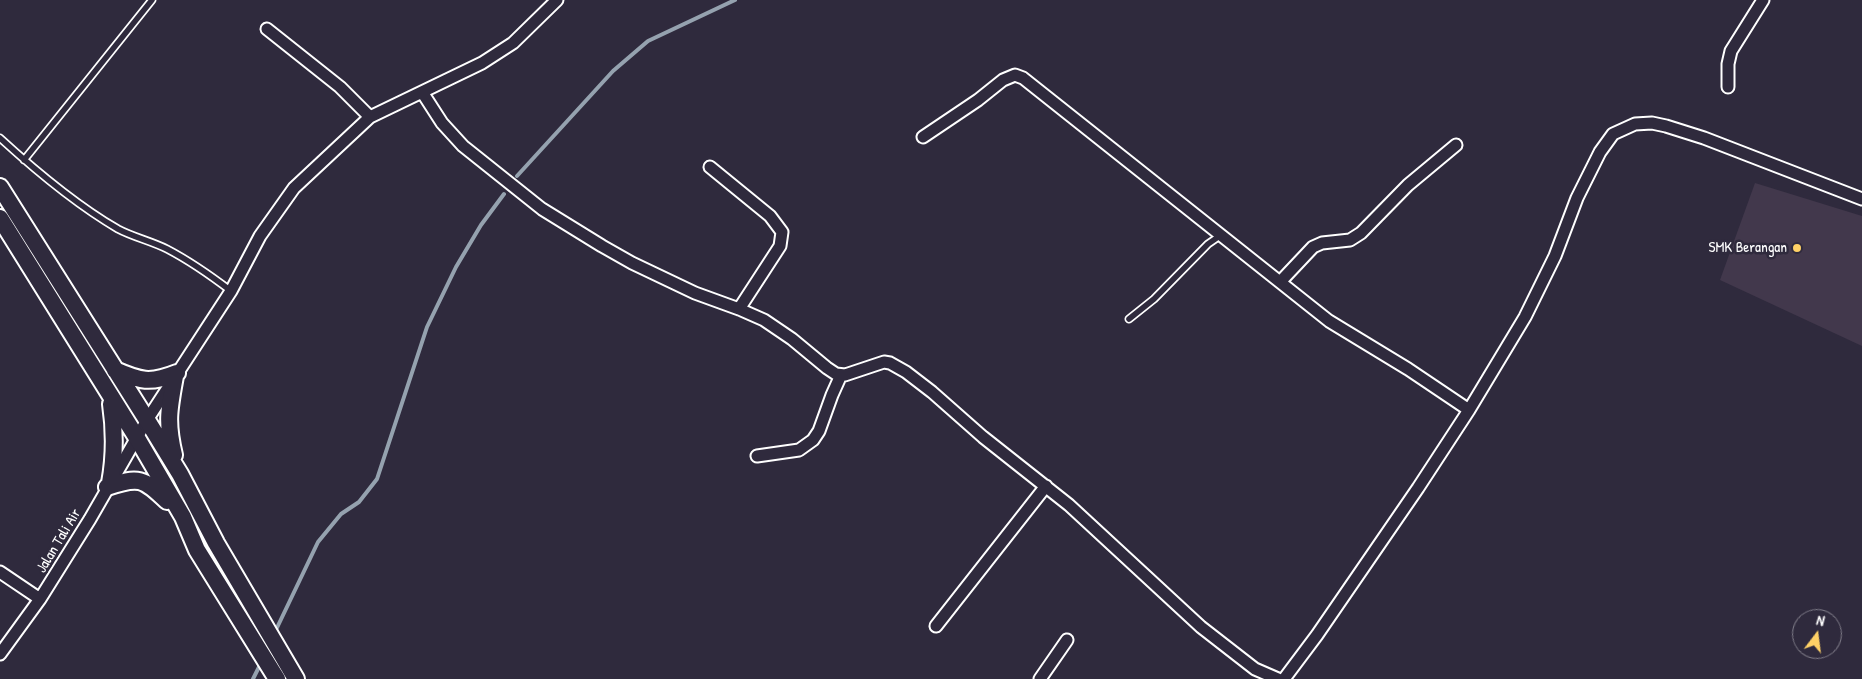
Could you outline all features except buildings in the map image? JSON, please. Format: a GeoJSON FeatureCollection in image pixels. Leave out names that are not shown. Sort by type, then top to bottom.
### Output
{"type":"FeatureCollection","features":[{"type":"Feature","properties":{"kind":"main road"},"geometry":{"type":"LineString","coordinates":[[0,187],[180,474],[216,543],[293,673]]}},
{"type":"Feature","properties":{"kind":"main road"},"geometry":{"type":"LineString","coordinates":[[0,218],[110,398],[137,438],[183,517],[197,550],[276,679]]}},
{"type":"Feature","properties":{"kind":"main road"},"geometry":{"type":"LineString","coordinates":[[115,370],[141,381],[159,380],[176,374]]}},
{"type":"Feature","properties":{"kind":"main road"},"geometry":{"type":"LineString","coordinates":[[176,374],[168,412],[168,428],[180,474]]}},
{"type":"Feature","properties":{"kind":"main road"},"geometry":{"type":"LineString","coordinates":[[110,398],[115,427],[114,459],[108,485],[127,480],[142,481],[153,487],[183,517]]}},
{"type":"Feature","properties":{"kind":"street","name":"Jalan Tali Air"},"geometry":{"type":"LineString","coordinates":[[0,654],[40,599],[147,420],[231,291],[260,236],[294,188],[370,117],[482,63],[514,43],[557,0]]}},
{"type":"Feature","properties":{"kind":"street"},"geometry":{"type":"LineString","coordinates":[[1728,87],[1728,64],[1731,51],[1763,0]]}},
{"type":"Feature","properties":{"kind":"street"},"geometry":{"type":"LineString","coordinates":[[267,29],[340,87],[370,117]]}},
{"type":"Feature","properties":{"kind":"street"},"geometry":{"type":"LineString","coordinates":[[923,137],[978,100],[1002,80],[1012,76],[1019,76],[1328,321],[1408,369],[1469,410]]}},
{"type":"Feature","properties":{"kind":"street"},"geometry":{"type":"LineString","coordinates":[[422,92],[442,123],[463,146],[542,209],[632,263],[695,293],[764,320],[792,339],[831,371],[841,375],[879,362],[890,363],[906,372],[1069,505],[1200,627],[1255,669],[1278,679]]}},
{"type":"Feature","properties":{"kind":"street"},"geometry":{"type":"LineString","coordinates":[[1284,679],[1318,635],[1469,410],[1525,317],[1555,256],[1577,198],[1600,152],[1613,134],[1629,125],[1642,123],[1666,126],[1704,138],[1862,199]]}},
{"type":"Feature","properties":{"kind":"street"},"geometry":{"type":"LineString","coordinates":[[1280,282],[1313,247],[1322,243],[1350,240],[1360,233],[1408,186],[1456,144]]}},
{"type":"Feature","properties":{"kind":"street"},"geometry":{"type":"LineString","coordinates":[[710,167],[770,216],[783,236],[780,246],[739,309]]}},
{"type":"Feature","properties":{"kind":"street"},"geometry":{"type":"LineString","coordinates":[[757,456],[800,450],[813,440],[819,431],[841,375]]}},
{"type":"Feature","properties":{"kind":"street"},"geometry":{"type":"LineString","coordinates":[[936,626],[1046,486]]}},
{"type":"Feature","properties":{"kind":"street"},"geometry":{"type":"LineString","coordinates":[[0,572],[40,599]]}},
{"type":"Feature","properties":{"kind":"street"},"geometry":{"type":"LineString","coordinates":[[1040,679],[1067,640]]}},
{"type":"Feature","properties":{"kind":"lane"},"geometry":{"type":"LineString","coordinates":[[24,160],[152,0]]}},
{"type":"Feature","properties":{"kind":"lane"},"geometry":{"type":"LineString","coordinates":[[0,138],[86,210],[120,230],[192,262],[231,291]]}},
{"type":"Feature","properties":{"kind":"lane"},"geometry":{"type":"LineString","coordinates":[[1129,319],[1154,299],[1208,244],[1221,235]]}},
{"type":"Feature","properties":{"kind":"shaded area","name":"SMK Berangan"},"geometry":{"type":"Polygon","coordinates":[[[1755,183],[1862,216],[1862,346],[1720,280],[1755,183]]]}},
{"type":"Feature","properties":{"kind":"waterway"},"geometry":{"type":"LineString","coordinates":[[517,176],[613,71],[648,41],[735,0]]}},
{"type":"Feature","properties":{"kind":"waterway"},"geometry":{"type":"LineString","coordinates":[[274,634],[318,542],[341,514],[359,502],[377,479],[427,327],[456,267],[481,225],[504,194]]}},
{"type":"Feature","properties":{"kind":"waterway"},"geometry":{"type":"LineString","coordinates":[[253,679],[261,663]]}},
{"type":"Feature","properties":{"kind":"place","name":"SMK Berangan"},"geometry":{"type":"Point","coordinates":[1797,248]}}]}
